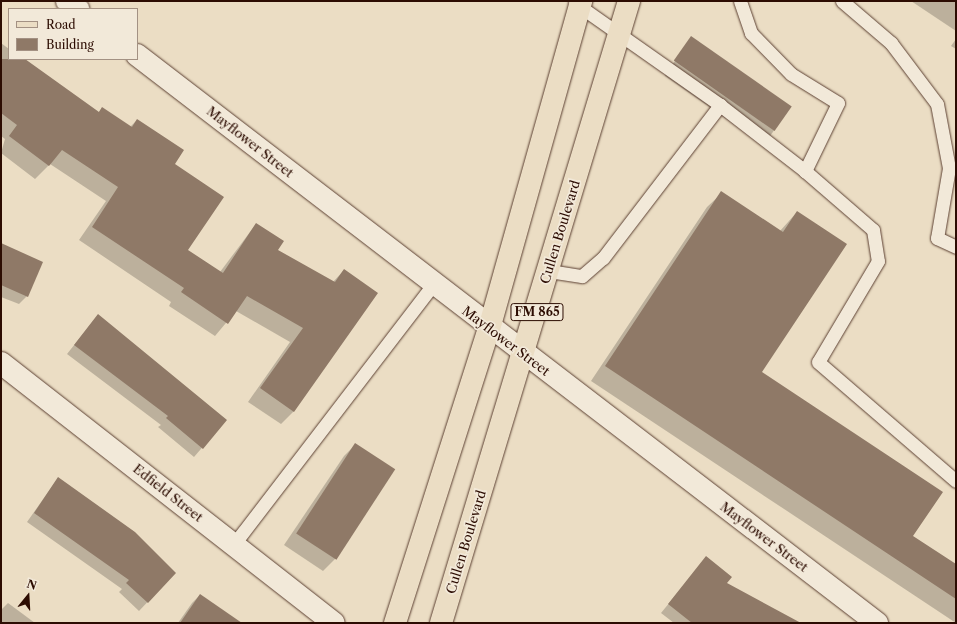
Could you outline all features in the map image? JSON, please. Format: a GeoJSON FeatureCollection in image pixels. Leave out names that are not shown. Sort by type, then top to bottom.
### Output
{"type":"FeatureCollection","features":[{"type":"Feature","properties":{"kind":"main road","name":"Cullen Boulevard"},"geometry":{"type":"LineString","coordinates":[[441,623],[524,355],[629,1]]}},
{"type":"Feature","properties":{"kind":"main road","name":"FM 865"},"geometry":{"type":"LineString","coordinates":[[396,623],[489,328],[578,3]]}},
{"type":"Feature","properties":{"kind":"street"},"geometry":{"type":"LineString","coordinates":[[67,1],[77,8]]}},
{"type":"Feature","properties":{"kind":"street","name":"Mayflower Street"},"geometry":{"type":"LineString","coordinates":[[138,56],[524,355],[877,623]]}},
{"type":"Feature","properties":{"kind":"street","name":"Edfield Street"},"geometry":{"type":"LineString","coordinates":[[1,363],[334,623]]}},
{"type":"Feature","properties":{"kind":"lane"},"geometry":{"type":"LineString","coordinates":[[740,1],[751,33],[791,74],[838,103],[805,172]]}},
{"type":"Feature","properties":{"kind":"lane"},"geometry":{"type":"LineString","coordinates":[[842,1],[891,43],[937,104],[949,168],[937,238],[956,247]]}},
{"type":"Feature","properties":{"kind":"lane"},"geometry":{"type":"LineString","coordinates":[[578,3],[619,35],[720,105],[805,172],[873,230],[878,261],[818,362],[956,480]]}},
{"type":"Feature","properties":{"kind":"lane"},"geometry":{"type":"LineString","coordinates":[[548,271],[582,276],[603,258],[720,105]]}},
{"type":"Feature","properties":{"kind":"lane"},"geometry":{"type":"LineString","coordinates":[[234,544],[433,285]]}},
{"type":"Feature","properties":{"kind":"building"},"geometry":{"type":"Polygon","coordinates":[[[691,36],[792,107],[775,131],[674,61],[691,36]]]}},
{"type":"Feature","properties":{"kind":"building"},"geometry":{"type":"Polygon","coordinates":[[[1,59],[26,60],[99,112],[102,107],[132,127],[137,119],[184,150],[175,164],[224,197],[188,250],[223,273],[256,223],[284,241],[278,250],[335,282],[344,269],[378,293],[294,412],[260,388],[303,328],[247,296],[228,324],[181,292],[184,288],[92,227],[118,187],[62,150],[49,166],[9,136],[17,125],[1,113],[1,59]]]}},
{"type":"Feature","properties":{"kind":"building"},"geometry":{"type":"Polygon","coordinates":[[[721,191],[783,232],[797,211],[847,244],[762,372],[943,492],[913,536],[956,564],[956,599],[605,366],[721,191]]]}},
{"type":"Feature","properties":{"kind":"building"},"geometry":{"type":"Polygon","coordinates":[[[1,243],[43,262],[28,297],[1,285],[1,243]]]}},
{"type":"Feature","properties":{"kind":"building"},"geometry":{"type":"Polygon","coordinates":[[[98,314],[227,420],[203,449],[166,418],[168,416],[74,345],[98,314]]]}},
{"type":"Feature","properties":{"kind":"building"},"geometry":{"type":"Polygon","coordinates":[[[355,443],[395,469],[336,560],[296,534],[355,443]]]}},
{"type":"Feature","properties":{"kind":"building"},"geometry":{"type":"Polygon","coordinates":[[[58,477],[135,532],[176,573],[148,603],[126,583],[129,580],[34,513],[58,477]]]}},
{"type":"Feature","properties":{"kind":"building"},"geometry":{"type":"Polygon","coordinates":[[[706,556],[732,577],[727,583],[801,623],[692,623],[668,604],[706,556]]]}},
{"type":"Feature","properties":{"kind":"building"},"geometry":{"type":"Polygon","coordinates":[[[200,594],[242,623],[180,623],[200,594]]]}}]}
